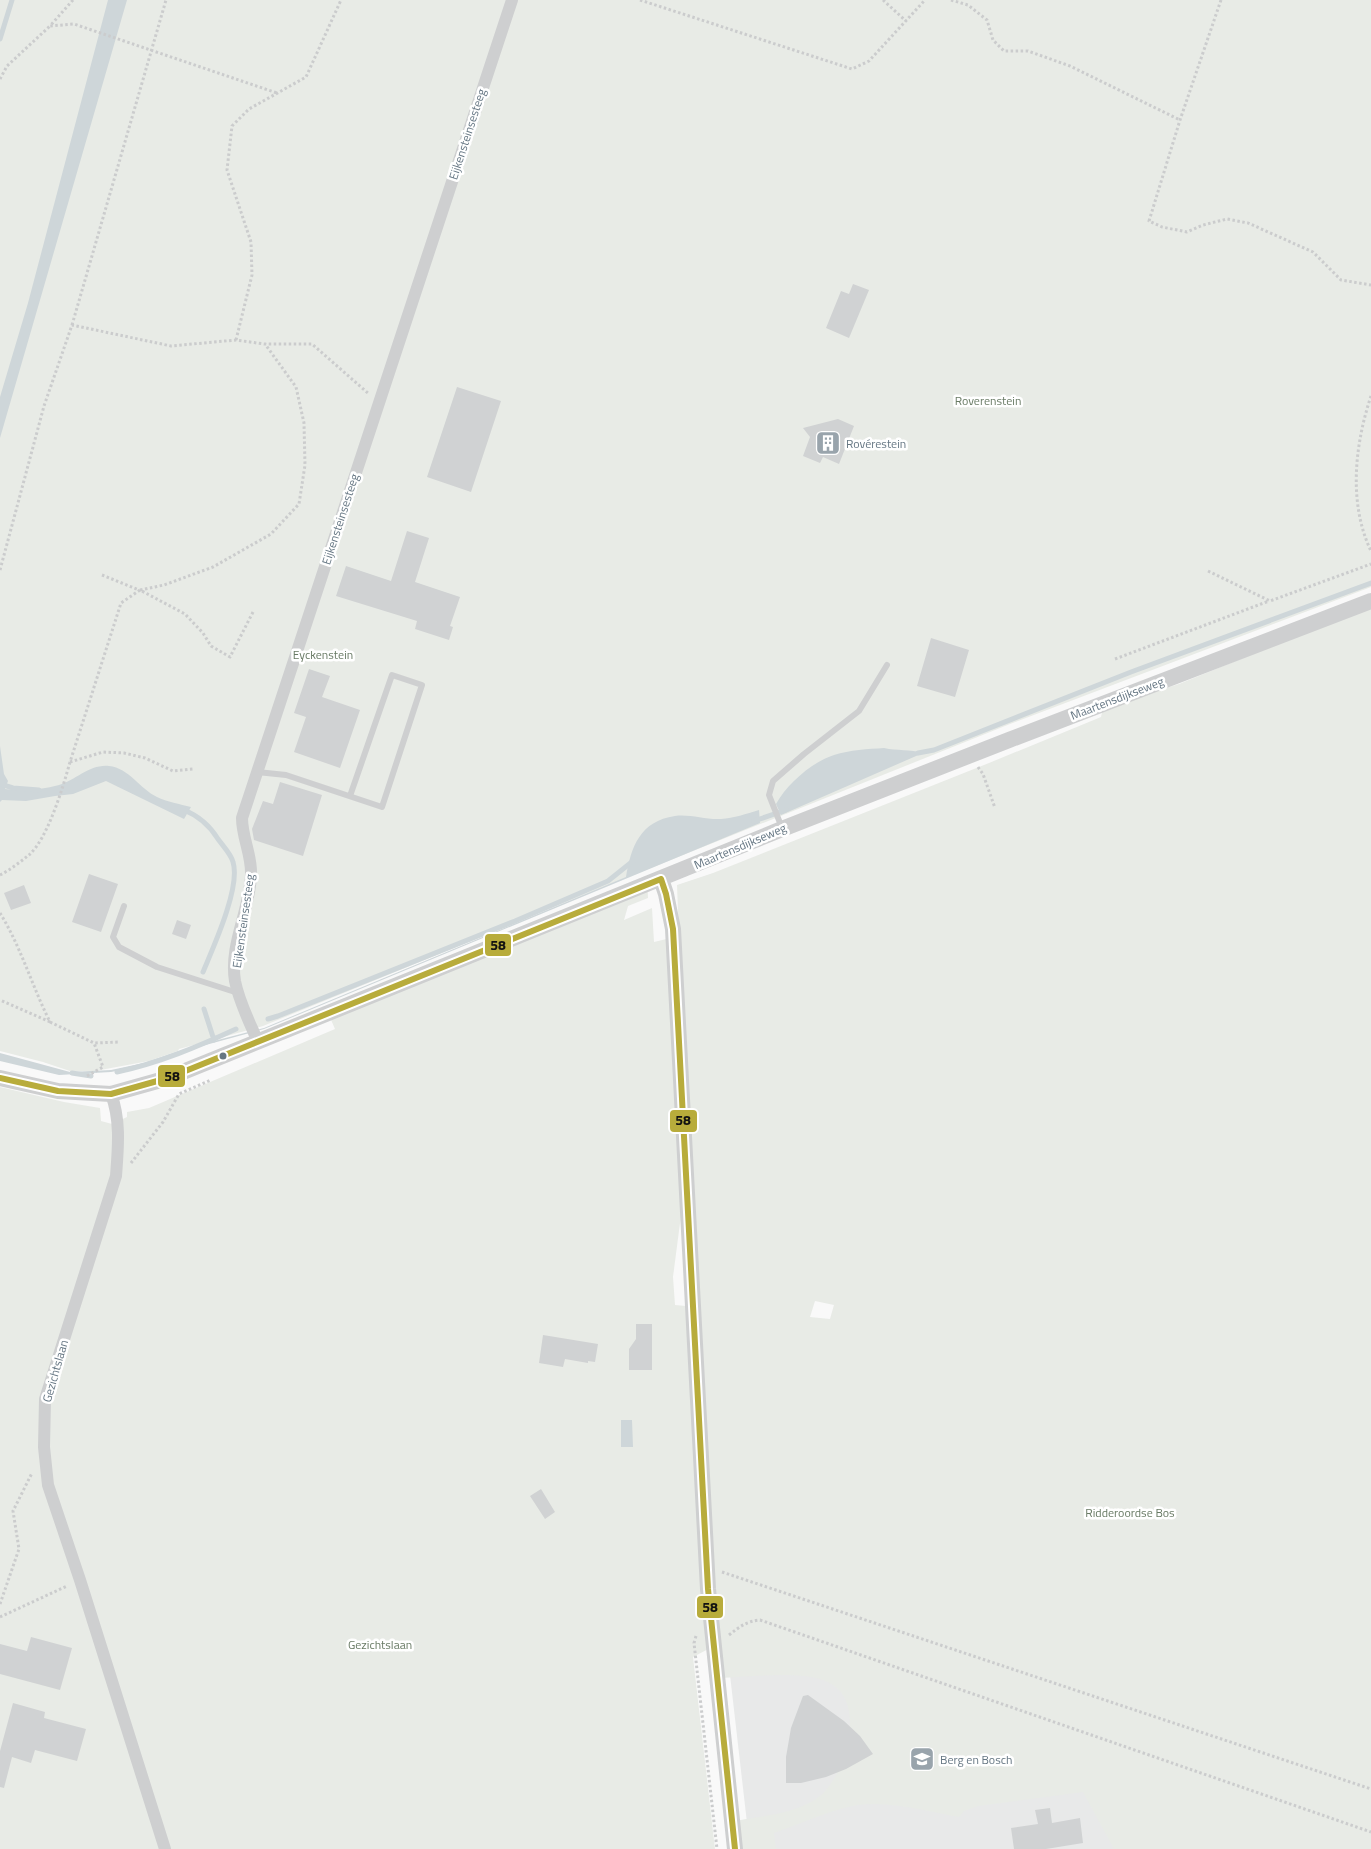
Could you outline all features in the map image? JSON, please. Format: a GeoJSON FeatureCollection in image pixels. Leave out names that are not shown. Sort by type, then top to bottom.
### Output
{"type":"FeatureCollection","features":[{"type":"Feature","properties":{"kind":"street","name":"Eijkensteinsesteeg"},"geometry":{"type":"LineString","coordinates":[[258,1042],[235,980],[237,946],[251,874],[242,818],[512,0]]}},
{"type":"Feature","properties":{"kind":"street","name":"Maartensdijkseweg"},"geometry":{"type":"LineString","coordinates":[[0,1078],[58,1091],[110,1094],[168,1078],[661,880],[782,829],[1371,601]]}},
{"type":"Feature","properties":{"kind":"street"},"geometry":{"type":"LineString","coordinates":[[661,880],[666,894],[673,929],[707,1569],[736,1849]]}},
{"type":"Feature","properties":{"kind":"street","name":"Gezichtslaan"},"geometry":{"type":"LineString","coordinates":[[110,1094],[114,1104],[119,1139],[116,1176],[45,1399],[44,1447],[48,1485],[165,1849]]}},
{"type":"Feature","properties":{"kind":"lane"},"geometry":{"type":"LineString","coordinates":[[782,829],[769,795],[773,781],[859,711],[886,666]]}},
{"type":"Feature","properties":{"kind":"lane"},"geometry":{"type":"LineString","coordinates":[[257,772],[286,775],[382,807],[422,685],[392,675],[350,796]]}},
{"type":"Feature","properties":{"kind":"lane"},"geometry":{"type":"LineString","coordinates":[[124,906],[112,937],[119,947],[156,967],[239,993]]}},
{"type":"Feature","properties":{"kind":"path"},"geometry":{"type":"LineString","coordinates":[[0,79],[7,66],[50,26],[73,0]]}},
{"type":"Feature","properties":{"kind":"path"},"geometry":{"type":"LineString","coordinates":[[0,570],[44,406],[72,324],[166,0]]}},
{"type":"Feature","properties":{"kind":"path"},"geometry":{"type":"LineString","coordinates":[[236,340],[252,275],[251,242],[227,170],[232,126],[249,110],[306,77],[341,0]]}},
{"type":"Feature","properties":{"kind":"path"},"geometry":{"type":"LineString","coordinates":[[640,0],[852,69],[869,61],[925,0]]}},
{"type":"Feature","properties":{"kind":"path"},"geometry":{"type":"LineString","coordinates":[[883,0],[906,21]]}},
{"type":"Feature","properties":{"kind":"path"},"geometry":{"type":"LineString","coordinates":[[951,0],[968,5],[987,20],[993,40],[1004,51],[1028,51],[1070,66],[1180,120]]}},
{"type":"Feature","properties":{"kind":"path"},"geometry":{"type":"LineString","coordinates":[[1221,0],[1180,120],[1149,221],[1162,227],[1187,232],[1203,225],[1228,219],[1248,223],[1313,252],[1341,280],[1371,285]]}},
{"type":"Feature","properties":{"kind":"path"},"geometry":{"type":"LineString","coordinates":[[50,26],[74,24],[278,93]]}},
{"type":"Feature","properties":{"kind":"path"},"geometry":{"type":"LineString","coordinates":[[72,324],[171,346],[236,340],[264,344],[312,344],[379,403]]}},
{"type":"Feature","properties":{"kind":"path"},"geometry":{"type":"LineString","coordinates":[[0,875],[30,854],[46,828],[65,780],[121,602],[140,590],[164,585],[213,567],[271,534],[298,504],[305,465],[304,423],[296,387],[264,344]]}},
{"type":"Feature","properties":{"kind":"path"},"geometry":{"type":"LineString","coordinates":[[1371,396],[1359,444],[1357,506],[1364,537],[1371,550]]}},
{"type":"Feature","properties":{"kind":"path"},"geometry":{"type":"LineString","coordinates":[[1115,659],[1371,564]]}},
{"type":"Feature","properties":{"kind":"path"},"geometry":{"type":"LineString","coordinates":[[1208,571],[1270,601]]}},
{"type":"Feature","properties":{"kind":"path"},"geometry":{"type":"LineString","coordinates":[[102,575],[140,590],[185,614],[203,633],[211,646],[230,657],[253,612]]}},
{"type":"Feature","properties":{"kind":"path"},"geometry":{"type":"LineString","coordinates":[[70,762],[103,752],[124,753],[145,758],[173,771],[193,768]]}},
{"type":"Feature","properties":{"kind":"path"},"geometry":{"type":"LineString","coordinates":[[975,762],[983,774],[995,808]]}},
{"type":"Feature","properties":{"kind":"path"},"geometry":{"type":"LineString","coordinates":[[0,913],[11,931],[50,1022]]}},
{"type":"Feature","properties":{"kind":"path"},"geometry":{"type":"LineString","coordinates":[[0,1000],[94,1043],[120,1042]]}},
{"type":"Feature","properties":{"kind":"path"},"geometry":{"type":"LineString","coordinates":[[81,1079],[103,1067],[94,1043]]}},
{"type":"Feature","properties":{"kind":"path"},"geometry":{"type":"LineString","coordinates":[[116,1176],[128,1168],[163,1122],[179,1094],[213,1079]]}},
{"type":"Feature","properties":{"kind":"path"},"geometry":{"type":"LineString","coordinates":[[0,1604],[19,1549],[13,1511],[32,1471]]}},
{"type":"Feature","properties":{"kind":"path"},"geometry":{"type":"LineString","coordinates":[[707,1569],[726,1573],[1371,1789]]}},
{"type":"Feature","properties":{"kind":"path"},"geometry":{"type":"LineString","coordinates":[[0,1617],[80,1580]]}},
{"type":"Feature","properties":{"kind":"path"},"geometry":{"type":"LineString","coordinates":[[715,1647],[740,1626],[751,1621],[760,1620],[1371,1832]]}},
{"type":"Feature","properties":{"kind":"path"},"geometry":{"type":"LineString","coordinates":[[695,1649],[717,1849]]}},
{"type":"Feature","properties":{"kind":"shaded area"},"geometry":{"type":"Polygon","coordinates":[[[108,0],[127,0],[0,438],[0,397],[28,303],[108,0]]]}},
{"type":"Feature","properties":{"kind":"shaded area"},"geometry":{"type":"Polygon","coordinates":[[[0,746],[4,774],[8,781],[5,789],[32,790],[52,787],[65,783],[96,767],[109,766],[123,771],[157,797],[191,807],[184,819],[106,781],[73,794],[26,801],[2,800],[0,802],[0,746]]]}},
{"type":"Feature","properties":{"kind":"shaded area"},"geometry":{"type":"Polygon","coordinates":[[[884,748],[923,753],[781,815],[776,804],[793,782],[809,768],[826,758],[840,753],[884,748]]]}},
{"type":"Feature","properties":{"kind":"shaded area"},"geometry":{"type":"Polygon","coordinates":[[[759,810],[760,823],[264,1029],[191,1049],[142,1066],[111,1072],[59,1075],[0,1061],[0,1053],[70,1072],[111,1070],[144,1063],[191,1047],[264,1028],[626,877],[634,846],[639,837],[653,823],[675,816],[721,819],[759,810]]]}},
{"type":"Feature","properties":{"kind":"shaded area"},"geometry":{"type":"Polygon","coordinates":[[[621,1420],[632,1420],[633,1447],[621,1447],[621,1420]]]}},
{"type":"Feature","properties":{"kind":"shaded area","name":"Berg en Bosch"},"geometry":{"type":"Polygon","coordinates":[[[726,1640],[1364,1849],[750,1849],[726,1640]]]}},
{"type":"Feature","properties":{"kind":"green space","name":"Eyckenstein"},"geometry":{"type":"Polygon","coordinates":[[[0,0],[1371,0],[1371,587],[1010,724],[263,1026],[179,1049],[149,1061],[95,1071],[70,1071],[0,1051],[0,0]]]}},
{"type":"Feature","properties":{"kind":"green space","name":"Ridderoordse Bos"},"geometry":{"type":"Polygon","coordinates":[[[1371,606],[1371,1849],[1114,1849],[1083,1792],[978,1806],[964,1811],[959,1817],[903,1806],[875,1804],[848,1807],[829,1812],[774,1833],[776,1849],[738,1849],[735,1821],[777,1814],[797,1808],[816,1799],[826,1790],[843,1761],[850,1726],[849,1710],[843,1695],[833,1685],[823,1680],[795,1675],[720,1678],[716,1645],[693,1657],[715,1849],[0,1849],[0,1087],[64,1102],[100,1108],[101,1121],[112,1124],[127,1117],[127,1112],[149,1108],[335,1029],[326,1008],[647,876],[648,898],[628,906],[624,920],[652,908],[654,942],[679,936],[677,885],[713,873],[1101,717],[1103,708],[1179,684],[1371,606]],[[689,1154],[673,1277],[675,1305],[697,1307],[689,1154]],[[815,1301],[810,1317],[830,1319],[834,1305],[815,1301]]]}},
{"type":"Feature","properties":{"kind":"building"},"geometry":{"type":"Polygon","coordinates":[[[853,284],[869,290],[849,338],[826,328],[841,291],[849,294],[853,284]]]}},
{"type":"Feature","properties":{"kind":"building"},"geometry":{"type":"Polygon","coordinates":[[[457,387],[501,401],[471,492],[427,477],[457,387]]]}},
{"type":"Feature","properties":{"kind":"building","name":"Rovérestein"},"geometry":{"type":"Polygon","coordinates":[[[838,419],[854,426],[839,464],[823,457],[820,463],[803,456],[810,437],[803,428],[838,419]]]}},
{"type":"Feature","properties":{"kind":"building"},"geometry":{"type":"Polygon","coordinates":[[[407,531],[429,538],[415,582],[460,597],[450,626],[453,627],[449,640],[415,629],[417,621],[336,596],[346,566],[391,581],[407,531]]]}},
{"type":"Feature","properties":{"kind":"building"},"geometry":{"type":"Polygon","coordinates":[[[931,638],[969,650],[955,697],[917,686],[931,638]]]}},
{"type":"Feature","properties":{"kind":"building"},"geometry":{"type":"Polygon","coordinates":[[[309,669],[330,676],[322,697],[360,710],[340,768],[294,752],[306,717],[294,713],[309,669]]]}},
{"type":"Feature","properties":{"kind":"building"},"geometry":{"type":"Polygon","coordinates":[[[280,782],[322,795],[303,856],[254,840],[252,829],[263,801],[273,804],[280,782]]]}},
{"type":"Feature","properties":{"kind":"building"},"geometry":{"type":"Polygon","coordinates":[[[89,874],[118,884],[101,932],[72,922],[89,874]]]}},
{"type":"Feature","properties":{"kind":"building"},"geometry":{"type":"Polygon","coordinates":[[[24,885],[31,903],[11,910],[4,893],[24,885]]]}},
{"type":"Feature","properties":{"kind":"building"},"geometry":{"type":"Polygon","coordinates":[[[177,920],[191,925],[186,939],[172,934],[177,920]]]}},
{"type":"Feature","properties":{"kind":"building"},"geometry":{"type":"Polygon","coordinates":[[[636,1324],[652,1324],[652,1370],[629,1370],[629,1349],[636,1339],[636,1324]]]}},
{"type":"Feature","properties":{"kind":"building"},"geometry":{"type":"Polygon","coordinates":[[[543,1335],[598,1344],[595,1362],[588,1361],[588,1363],[565,1359],[563,1367],[539,1363],[543,1335]]]}},
{"type":"Feature","properties":{"kind":"building"},"geometry":{"type":"Polygon","coordinates":[[[541,1489],[555,1512],[545,1519],[530,1496],[541,1489]]]}},
{"type":"Feature","properties":{"kind":"building"},"geometry":{"type":"Polygon","coordinates":[[[31,1637],[72,1648],[60,1690],[0,1674],[0,1644],[27,1651],[31,1637]]]}},
{"type":"Feature","properties":{"kind":"building"},"geometry":{"type":"Polygon","coordinates":[[[808,1695],[844,1721],[860,1736],[873,1754],[846,1769],[826,1777],[801,1783],[786,1783],[786,1757],[791,1728],[803,1696],[808,1695]]]}},
{"type":"Feature","properties":{"kind":"building"},"geometry":{"type":"Polygon","coordinates":[[[13,1703],[45,1712],[44,1718],[86,1729],[77,1761],[35,1750],[31,1763],[12,1757],[4,1788],[0,1787],[0,1751],[13,1703]]]}},
{"type":"Feature","properties":{"kind":"building"},"geometry":{"type":"Polygon","coordinates":[[[1050,1808],[1052,1823],[1080,1818],[1083,1843],[1046,1849],[1014,1849],[1011,1828],[1038,1824],[1035,1810],[1050,1808]]]}},
{"type":"Feature","properties":{"kind":"waterway"},"geometry":{"type":"LineString","coordinates":[[0,39],[12,0]]}},
{"type":"Feature","properties":{"kind":"waterway"},"geometry":{"type":"LineString","coordinates":[[918,753],[934,750],[1131,672],[1371,583]]}},
{"type":"Feature","properties":{"kind":"waterway"},"geometry":{"type":"LineString","coordinates":[[0,784],[13,788],[39,790]]}},
{"type":"Feature","properties":{"kind":"waterway"},"geometry":{"type":"LineString","coordinates":[[184,810],[204,822],[231,856],[233,862],[234,873],[230,901],[203,972]]}},
{"type":"Feature","properties":{"kind":"waterway"},"geometry":{"type":"LineString","coordinates":[[754,821],[786,810]]}},
{"type":"Feature","properties":{"kind":"waterway"},"geometry":{"type":"LineString","coordinates":[[268,1019],[515,921],[608,881],[633,861]]}},
{"type":"Feature","properties":{"kind":"waterway"},"geometry":{"type":"LineString","coordinates":[[204,1009],[214,1040]]}},
{"type":"Feature","properties":{"kind":"waterway"},"geometry":{"type":"LineString","coordinates":[[117,1072],[178,1054],[236,1029]]}},
{"type":"Feature","properties":{"kind":"waterway"},"geometry":{"type":"LineString","coordinates":[[72,1073],[91,1076]]}},
{"type":"Feature","properties":{"kind":"transit line","name":"58"},"geometry":{"type":"LineString","coordinates":[[661,879],[673,929],[708,1589],[735,1849]]}},
{"type":"Feature","properties":{"kind":"transit line","name":"58"},"geometry":{"type":"LineString","coordinates":[[0,1078],[58,1091],[111,1094],[168,1078],[661,879]]}},
{"type":"Feature","properties":{"kind":"place","name":"Rovérestein"},"geometry":{"type":"Point","coordinates":[828,443]}},
{"type":"Feature","properties":{"kind":"place","name":"Berg en Bosch"},"geometry":{"type":"Point","coordinates":[922,1759]}},
{"type":"Feature","properties":{"kind":"park label","name":"Roverenstein"},"geometry":{"type":"Point","coordinates":[988,400]}}]}
